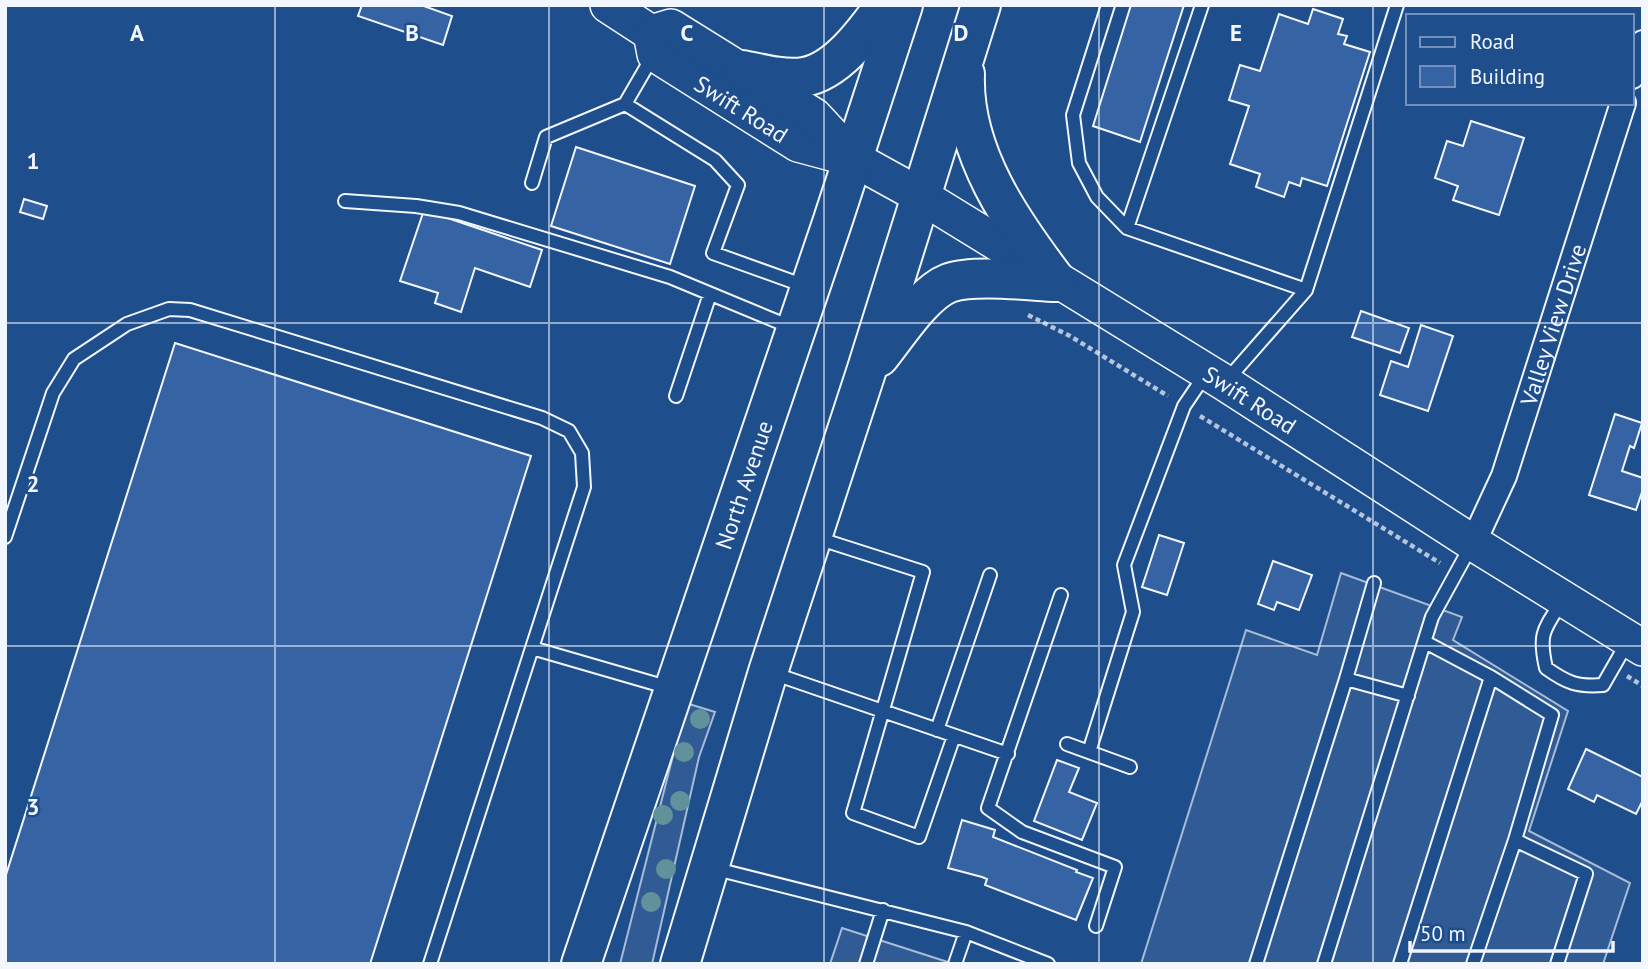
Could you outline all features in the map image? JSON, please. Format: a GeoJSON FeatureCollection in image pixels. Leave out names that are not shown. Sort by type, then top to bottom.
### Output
{"type":"FeatureCollection","features":[{"type":"Feature","properties":{"kind":"main road"},"geometry":{"type":"LineString","coordinates":[[743,70],[768,75],[804,77],[838,61],[885,5]]}},
{"type":"Feature","properties":{"kind":"main road","name":"North Avenue"},"geometry":{"type":"LineString","coordinates":[[581,964],[854,159],[903,5]]}},
{"type":"Feature","properties":{"kind":"main road"},"geometry":{"type":"LineString","coordinates":[[680,964],[768,672],[981,5]]}},
{"type":"Feature","properties":{"kind":"main road"},"geometry":{"type":"LineString","coordinates":[[965,54],[964,92],[976,146],[1023,236],[1058,282]]}},
{"type":"Feature","properties":{"kind":"main road"},"geometry":{"type":"LineString","coordinates":[[866,372],[928,296],[950,283],[973,280],[1058,282]]}},
{"type":"Feature","properties":{"kind":"street","name":"Swift Road"},"geometry":{"type":"LineString","coordinates":[[608,5],[653,43],[798,144],[854,159],[921,196],[1216,378],[1564,599],[1631,653]]}},
{"type":"Feature","properties":{"kind":"street","name":"Swift Road"},"geometry":{"type":"LineString","coordinates":[[653,43],[671,27],[814,116],[854,159]]}},
{"type":"Feature","properties":{"kind":"street"},"geometry":{"type":"LineString","coordinates":[[1634,70],[1643,43]]}},
{"type":"Feature","properties":{"kind":"street","name":"Valley View Drive"},"geometry":{"type":"LineString","coordinates":[[1473,543],[1504,476],[1622,105]]}},
{"type":"Feature","properties":{"kind":"lane"},"geometry":{"type":"LineString","coordinates":[[1108,5],[1073,115],[1079,163],[1097,197],[1127,228],[1306,290]]}},
{"type":"Feature","properties":{"kind":"lane"},"geometry":{"type":"LineString","coordinates":[[1127,228],[1202,5]]}},
{"type":"Feature","properties":{"kind":"lane"},"geometry":{"type":"LineString","coordinates":[[1089,752],[1133,612],[1124,565],[1184,406],[1306,290],[1397,5]]}},
{"type":"Feature","properties":{"kind":"lane"},"geometry":{"type":"LineString","coordinates":[[532,183],[546,137],[625,104],[653,43]]}},
{"type":"Feature","properties":{"kind":"lane"},"geometry":{"type":"LineString","coordinates":[[625,104],[715,160],[738,185],[713,253],[810,288]]}},
{"type":"Feature","properties":{"kind":"lane"},"geometry":{"type":"LineString","coordinates":[[345,201],[416,206],[459,213],[670,277],[796,329]]}},
{"type":"Feature","properties":{"kind":"lane"},"geometry":{"type":"LineString","coordinates":[[676,396],[710,294]]}},
{"type":"Feature","properties":{"kind":"lane"},"geometry":{"type":"LineString","coordinates":[[5,537],[53,393],[75,359],[127,324],[169,309],[190,310],[542,418],[569,431],[582,453],[584,487],[430,964]]}},
{"type":"Feature","properties":{"kind":"lane"},"geometry":{"type":"LineString","coordinates":[[813,536],[923,572],[853,813],[919,837],[954,736]]}},
{"type":"Feature","properties":{"kind":"lane"},"geometry":{"type":"LineString","coordinates":[[1324,964],[1432,617],[1473,543]]}},
{"type":"Feature","properties":{"kind":"lane"},"geometry":{"type":"LineString","coordinates":[[937,730],[990,575]]}},
{"type":"Feature","properties":{"kind":"lane"},"geometry":{"type":"LineString","coordinates":[[1256,964],[1374,583]]}},
{"type":"Feature","properties":{"kind":"lane"},"geometry":{"type":"LineString","coordinates":[[1061,595],[988,808],[1022,832],[1115,867],[1096,926]]}},
{"type":"Feature","properties":{"kind":"lane"},"geometry":{"type":"LineString","coordinates":[[1564,599],[1546,627],[1541,646],[1546,668],[1562,680],[1582,687],[1603,685],[1631,653]]}},
{"type":"Feature","properties":{"kind":"lane"},"geometry":{"type":"LineString","coordinates":[[1425,642],[1491,677],[1552,715],[1474,964]]}},
{"type":"Feature","properties":{"kind":"lane"},"geometry":{"type":"LineString","coordinates":[[532,648],[674,689]]}},
{"type":"Feature","properties":{"kind":"lane"},"geometry":{"type":"LineString","coordinates":[[768,672],[1008,754]]}},
{"type":"Feature","properties":{"kind":"lane"},"geometry":{"type":"LineString","coordinates":[[1400,964],[1491,677]]}},
{"type":"Feature","properties":{"kind":"lane"},"geometry":{"type":"LineString","coordinates":[[1346,679],[1408,696]]}},
{"type":"Feature","properties":{"kind":"lane"},"geometry":{"type":"LineString","coordinates":[[1067,744],[1130,767]]}},
{"type":"Feature","properties":{"kind":"lane"},"geometry":{"type":"LineString","coordinates":[[1515,840],[1586,874],[1557,964]]}},
{"type":"Feature","properties":{"kind":"lane"},"geometry":{"type":"LineString","coordinates":[[709,867],[966,932],[1048,964]]}},
{"type":"Feature","properties":{"kind":"lane"},"geometry":{"type":"LineString","coordinates":[[866,964],[883,910]]}},
{"type":"Feature","properties":{"kind":"lane"},"geometry":{"type":"LineString","coordinates":[[955,964],[966,932]]}},
{"type":"Feature","properties":{"kind":"path"},"geometry":{"type":"LineString","coordinates":[[1018,314],[1032,316],[1070,335],[1170,398]]}},
{"type":"Feature","properties":{"kind":"path"},"geometry":{"type":"LineString","coordinates":[[1202,417],[1430,557]]}},
{"type":"Feature","properties":{"kind":"path"},"geometry":{"type":"LineString","coordinates":[[1631,653],[1643,686]]}},
{"type":"Feature","properties":{"kind":"shaded area"},"geometry":{"type":"Polygon","coordinates":[[[1341,573],[1462,617],[1453,640],[1568,711],[1529,831],[1630,883],[1603,964],[1141,964],[1246,630],[1317,655],[1341,573]]]}},
{"type":"Feature","properties":{"kind":"shaded area"},"geometry":{"type":"Polygon","coordinates":[[[689,704],[715,712],[699,757],[652,964],[620,964],[679,732],[689,704]]]}},
{"type":"Feature","properties":{"kind":"shaded area"},"geometry":{"type":"Polygon","coordinates":[[[842,928],[954,964],[830,964],[842,928]]]}},
{"type":"Feature","properties":{"kind":"building"},"geometry":{"type":"Polygon","coordinates":[[[362,5],[421,5],[452,16],[443,45],[358,16],[362,5]]]}},
{"type":"Feature","properties":{"kind":"building"},"geometry":{"type":"Polygon","coordinates":[[[1131,5],[1184,5],[1140,142],[1093,126],[1131,5]]]}},
{"type":"Feature","properties":{"kind":"building"},"geometry":{"type":"Polygon","coordinates":[[[1313,9],[1343,19],[1338,34],[1347,36],[1344,44],[1370,52],[1327,186],[1302,178],[1300,186],[1289,182],[1284,197],[1256,187],[1260,174],[1230,164],[1249,106],[1229,100],[1240,65],[1260,71],[1279,14],[1308,24],[1313,9]]]}},
{"type":"Feature","properties":{"kind":"building"},"geometry":{"type":"Polygon","coordinates":[[[1471,121],[1524,138],[1499,215],[1453,200],[1458,186],[1435,178],[1447,141],[1463,146],[1471,121]]]}},
{"type":"Feature","properties":{"kind":"building"},"geometry":{"type":"Polygon","coordinates":[[[576,147],[695,186],[670,264],[551,226],[576,147]]]}},
{"type":"Feature","properties":{"kind":"building"},"geometry":{"type":"Polygon","coordinates":[[[24,199],[47,206],[43,219],[20,212],[24,199]]]}},
{"type":"Feature","properties":{"kind":"building"},"geometry":{"type":"Polygon","coordinates":[[[424,210],[542,250],[530,287],[475,268],[461,312],[435,303],[438,293],[400,281],[424,210]]]}},
{"type":"Feature","properties":{"kind":"building"},"geometry":{"type":"Polygon","coordinates":[[[1361,311],[1409,328],[1400,353],[1352,337],[1361,311]]]}},
{"type":"Feature","properties":{"kind":"building"},"geometry":{"type":"Polygon","coordinates":[[[1421,325],[1453,336],[1428,411],[1380,395],[1391,361],[1408,367],[1421,325]]]}},
{"type":"Feature","properties":{"kind":"building"},"geometry":{"type":"Polygon","coordinates":[[[175,343],[531,456],[370,964],[5,964],[5,878],[175,343]]]}},
{"type":"Feature","properties":{"kind":"building"},"geometry":{"type":"Polygon","coordinates":[[[1615,414],[1642,423],[1634,448],[1630,446],[1622,471],[1643,478],[1643,489],[1636,510],[1589,495],[1615,414]]]}},
{"type":"Feature","properties":{"kind":"building"},"geometry":{"type":"Polygon","coordinates":[[[1159,535],[1184,543],[1167,595],[1142,587],[1159,535]]]}},
{"type":"Feature","properties":{"kind":"building"},"geometry":{"type":"Polygon","coordinates":[[[1273,561],[1312,575],[1299,610],[1277,602],[1274,610],[1258,604],[1273,561]]]}},
{"type":"Feature","properties":{"kind":"building"},"geometry":{"type":"Polygon","coordinates":[[[1586,749],[1643,777],[1643,800],[1636,814],[1597,795],[1594,802],[1568,789],[1586,749]]]}},
{"type":"Feature","properties":{"kind":"building"},"geometry":{"type":"Polygon","coordinates":[[[1057,760],[1079,768],[1069,792],[1097,803],[1082,840],[1034,821],[1057,760]]]}},
{"type":"Feature","properties":{"kind":"building"},"geometry":{"type":"Polygon","coordinates":[[[962,820],[995,830],[993,837],[1093,878],[1076,920],[985,885],[987,879],[948,868],[962,820]]]}}]}
